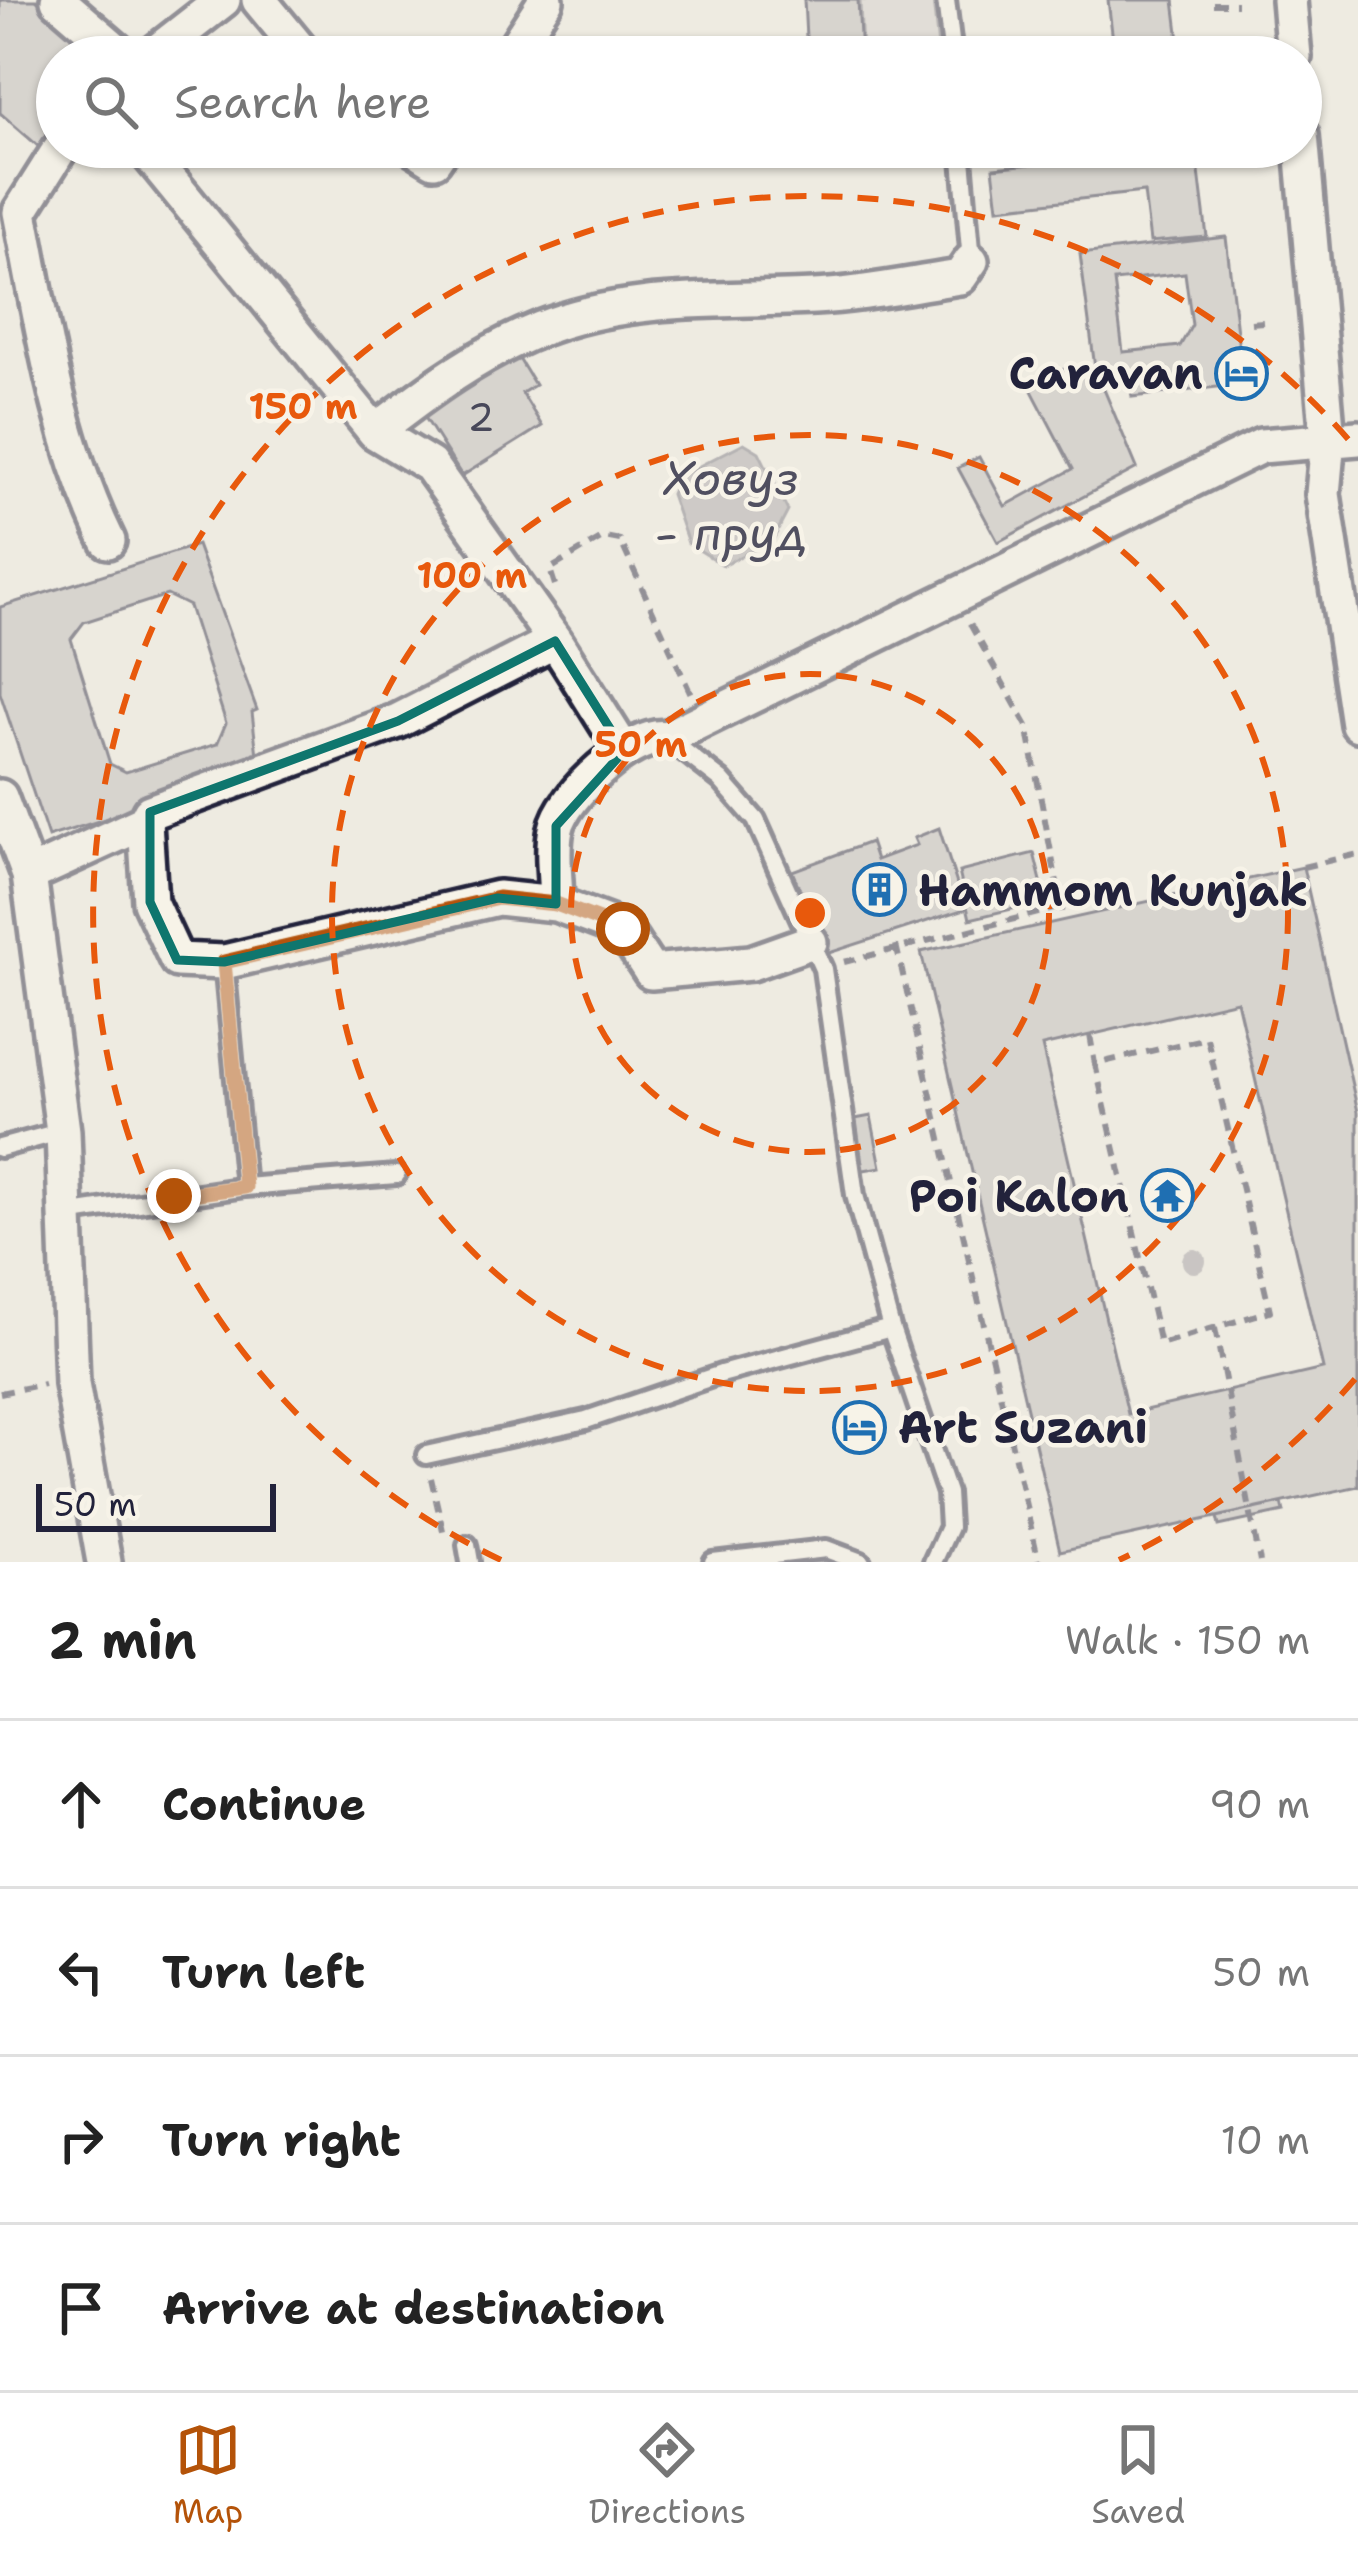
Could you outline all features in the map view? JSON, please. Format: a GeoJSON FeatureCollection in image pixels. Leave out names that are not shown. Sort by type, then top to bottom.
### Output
{"type":"FeatureCollection","features":[{"type":"Feature","properties":{"kind":"street"},"geometry":{"type":"LineString","coordinates":[[58,0],[100,36]]}},
{"type":"Feature","properties":{"kind":"street"},"geometry":{"type":"LineString","coordinates":[[177,36],[223,0]]}},
{"type":"Feature","properties":{"kind":"street"},"geometry":{"type":"LineString","coordinates":[[259,0],[289,36]]}},
{"type":"Feature","properties":{"kind":"street"},"geometry":{"type":"LineString","coordinates":[[522,36],[546,0]]}},
{"type":"Feature","properties":{"kind":"street"},"geometry":{"type":"LineString","coordinates":[[1289,0],[1292,36]]}},
{"type":"Feature","properties":{"kind":"street"},"geometry":{"type":"LineString","coordinates":[[48,168],[20,212],[47,362],[78,480],[108,541]]}},
{"type":"Feature","properties":{"kind":"street"},"geometry":{"type":"LineString","coordinates":[[160,168],[375,432],[430,465],[555,641],[624,751]]}},
{"type":"Feature","properties":{"kind":"street"},"geometry":{"type":"LineString","coordinates":[[1306,168],[1343,438],[1323,494],[1358,724]]}},
{"type":"Feature","properties":{"kind":"street"},"geometry":{"type":"LineString","coordinates":[[375,432],[460,370],[540,329],[604,310],[697,298],[817,297],[961,277],[971,260]]}},
{"type":"Feature","properties":{"kind":"street"},"geometry":{"type":"LineString","coordinates":[[556,904],[556,826],[592,776],[624,751],[658,736],[666,738],[956,600],[1261,446],[1343,438]]}},
{"type":"Feature","properties":{"kind":"street"},"geometry":{"type":"LineString","coordinates":[[555,641],[398,721],[260,767],[150,812],[145,822],[150,902],[177,960],[224,962],[498,898],[556,904],[623,929],[651,972],[816,955]]}},
{"type":"Feature","properties":{"kind":"street"},"geometry":{"type":"LineString","coordinates":[[0,797],[29,875],[63,1131],[72,1384],[104,1562]]}},
{"type":"Feature","properties":{"kind":"street"},"geometry":{"type":"LineString","coordinates":[[29,875],[145,822]]}},
{"type":"Feature","properties":{"kind":"lane"},"geometry":{"type":"LineString","coordinates":[[946,0],[950,36]]}},
{"type":"Feature","properties":{"kind":"lane"},"geometry":{"type":"LineString","coordinates":[[963,168],[971,260]]}},
{"type":"Feature","properties":{"kind":"lane"},"geometry":{"type":"LineString","coordinates":[[666,738],[721,780],[756,820],[816,955],[854,1195],[891,1328],[947,1492],[949,1527],[933,1562]]}},
{"type":"Feature","properties":{"kind":"lane"},"geometry":{"type":"LineString","coordinates":[[224,962],[245,1187]]}},
{"type":"Feature","properties":{"kind":"lane"},"geometry":{"type":"LineString","coordinates":[[0,1148],[63,1131]]}},
{"type":"Feature","properties":{"kind":"lane"},"geometry":{"type":"LineString","coordinates":[[66,1214],[245,1187],[396,1175]]}},
{"type":"Feature","properties":{"kind":"lane"},"geometry":{"type":"LineString","coordinates":[[426,1455],[586,1420],[721,1374],[891,1328]]}},
{"type":"Feature","properties":{"kind":"lane"},"geometry":{"type":"LineString","coordinates":[[713,1562],[826,1550],[861,1562]]}},
{"type":"Feature","properties":{"kind":"path"},"geometry":{"type":"LineString","coordinates":[[1213,4],[1237,4]]}},
{"type":"Feature","properties":{"kind":"path"},"geometry":{"type":"LineString","coordinates":[[1251,322],[1263,322]]}},
{"type":"Feature","properties":{"kind":"path"},"geometry":{"type":"LineString","coordinates":[[527,603],[559,583],[550,569],[604,537],[620,540],[704,719]]}},
{"type":"Feature","properties":{"kind":"path"},"geometry":{"type":"LineString","coordinates":[[956,600],[1027,726],[1064,920]]}},
{"type":"Feature","properties":{"kind":"path"},"geometry":{"type":"LineString","coordinates":[[1303,867],[1358,854]]}},
{"type":"Feature","properties":{"kind":"path"},"geometry":{"type":"LineString","coordinates":[[816,955],[896,945],[1062,907]]}},
{"type":"Feature","properties":{"kind":"path"},"geometry":{"type":"LineString","coordinates":[[896,945],[1039,1562]]}},
{"type":"Feature","properties":{"kind":"path"},"geometry":{"type":"LineString","coordinates":[[1090,1035],[1096,1064],[1160,1344],[1270,1311],[1207,1038],[1096,1064]]}},
{"type":"Feature","properties":{"kind":"path"},"geometry":{"type":"LineString","coordinates":[[1214,1328],[1260,1562]]}},
{"type":"Feature","properties":{"kind":"path"},"geometry":{"type":"LineString","coordinates":[[0,1393],[72,1384]]}},
{"type":"Feature","properties":{"kind":"path"},"geometry":{"type":"LineString","coordinates":[[426,1455],[446,1544]]}},
{"type":"Feature","properties":{"kind":"highlighted area"},"geometry":{"type":"Polygon","coordinates":[[[555,641],[624,751],[556,826],[556,904],[498,898],[224,962],[177,960],[150,902],[150,812],[398,721],[555,641]]]}},
{"type":"Feature","properties":{"kind":"shaded area"},"geometry":{"type":"Polygon","coordinates":[[[860,0],[933,0],[937,36],[861,36],[860,0]]]}},
{"type":"Feature","properties":{"kind":"water","name":"Ховуз - пруд"},"geometry":{"type":"Polygon","coordinates":[[[744,443],[759,452],[788,511],[773,540],[723,565],[688,543],[671,494],[678,477],[744,443]]]}},
{"type":"Feature","properties":{"kind":"building"},"geometry":{"type":"Polygon","coordinates":[[[0,0],[36,0],[81,36],[36,36],[36,144],[0,113],[0,0]]]}},
{"type":"Feature","properties":{"kind":"building"},"geometry":{"type":"Polygon","coordinates":[[[804,0],[858,0],[860,36],[806,36],[804,0]]]}},
{"type":"Feature","properties":{"kind":"building"},"geometry":{"type":"Polygon","coordinates":[[[1108,0],[1174,0],[1178,36],[1112,36],[1108,0]]]}},
{"type":"Feature","properties":{"kind":"building"},"geometry":{"type":"Polygon","coordinates":[[[993,168],[1199,168],[1207,237],[1150,242],[1144,192],[998,208],[993,168]]]}},
{"type":"Feature","properties":{"kind":"building"},"geometry":{"type":"Polygon","coordinates":[[[1226,237],[1243,384],[1132,397],[1129,376],[1104,386],[1095,368],[1080,254],[1226,237]],[[1185,273],[1114,281],[1123,352],[1180,346],[1192,325],[1185,273]]]}},
{"type":"Feature","properties":{"kind":"building"},"geometry":{"type":"Polygon","coordinates":[[[513,349],[535,385],[522,393],[542,426],[462,476],[419,408],[513,349]]]}},
{"type":"Feature","properties":{"kind":"building"},"geometry":{"type":"Polygon","coordinates":[[[1066,368],[1070,377],[1095,368],[1137,468],[998,542],[958,468],[979,457],[1005,506],[1073,469],[1030,387],[1066,368]]]}},
{"type":"Feature","properties":{"kind":"building"},"geometry":{"type":"Polygon","coordinates":[[[197,545],[257,710],[252,712],[258,764],[138,800],[140,808],[48,837],[0,693],[0,607],[197,545]],[[167,595],[84,622],[71,639],[110,764],[126,772],[217,744],[226,723],[189,606],[167,595]]]}},
{"type":"Feature","properties":{"kind":"building","name":"Hammom Kunjak"},"geometry":{"type":"Polygon","coordinates":[[[939,828],[965,909],[826,954],[792,871],[870,842],[876,860],[917,845],[914,838],[939,828]]]}},
{"type":"Feature","properties":{"kind":"building"},"geometry":{"type":"Polygon","coordinates":[[[1034,853],[1046,901],[970,919],[959,872],[1034,853]]]}},
{"type":"Feature","properties":{"kind":"building","name":"Poi Kalon"},"geometry":{"type":"Polygon","coordinates":[[[1303,867],[1358,1112],[1358,1486],[1060,1551],[921,952],[1303,867]],[[1237,1001],[1042,1046],[1128,1414],[1323,1369],[1237,1001]]]}},
{"type":"Feature","properties":{"kind":"building"},"geometry":{"type":"Polygon","coordinates":[[[871,1116],[881,1167],[858,1171],[850,1120],[871,1116]]]}},
{"type":"Feature","properties":{"kind":"building"},"geometry":{"type":"Polygon","coordinates":[[[1282,1503],[1284,1512],[1219,1526],[1217,1517],[1282,1503]]]}},
{"type":"Feature","properties":{"kind":"place","name":"Caravan"},"geometry":{"type":"Point","coordinates":[1242,373]}},
{"type":"Feature","properties":{"kind":"place","name":"Hammom Kunjak"},"geometry":{"type":"Point","coordinates":[879,890]}},
{"type":"Feature","properties":{"kind":"place","name":"Poi Kalon"},"geometry":{"type":"Point","coordinates":[1168,1196]}},
{"type":"Feature","properties":{"kind":"place","name":"Art Suzani"},"geometry":{"type":"Point","coordinates":[859,1427]}},
{"type":"Feature","properties":{"kind":"route"},"geometry":{"type":"LineString","coordinates":[[174,1196],[245,1187],[224,962],[498,898],[556,904],[623,929]]}}]}
